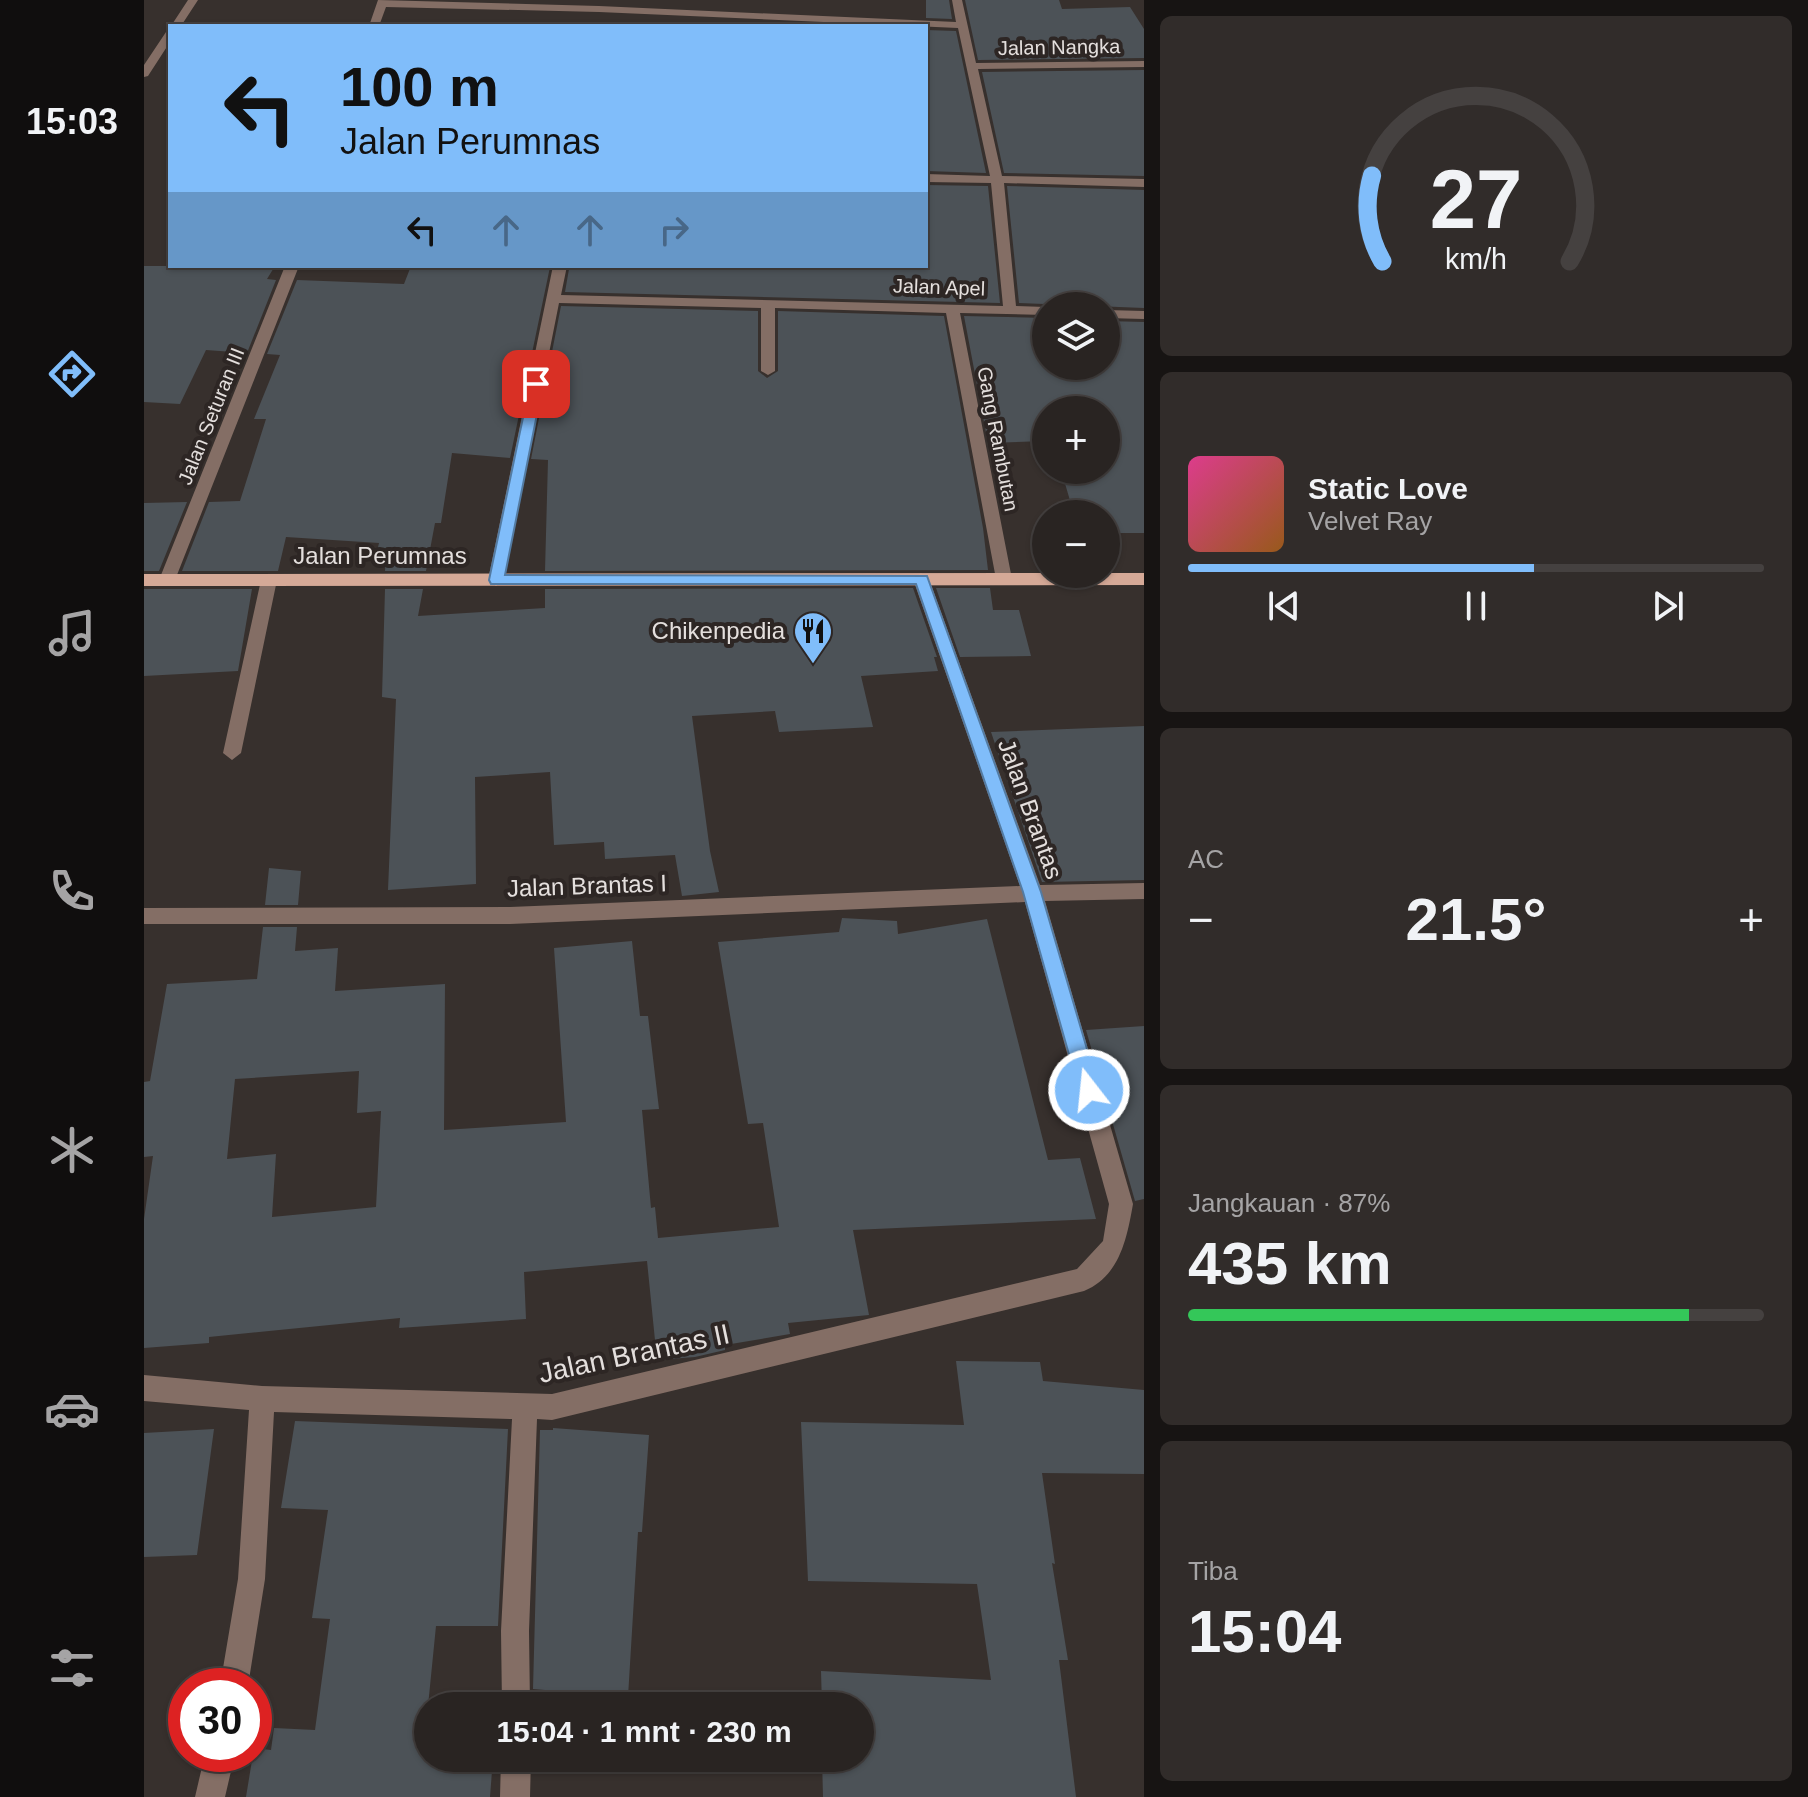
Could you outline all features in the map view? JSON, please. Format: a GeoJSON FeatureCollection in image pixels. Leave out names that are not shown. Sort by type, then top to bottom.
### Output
{"type":"FeatureCollection","features":[{"type":"Feature","properties":{"kind":"main road","name":"Jalan Perumnas"},"geometry":{"type":"LineString","coordinates":[[144,580],[1144,579]]}},
{"type":"Feature","properties":{"kind":"street"},"geometry":{"type":"LineString","coordinates":[[177,24],[193,0]]}},
{"type":"Feature","properties":{"kind":"street","name":"Jalan Apel"},"geometry":{"type":"LineString","coordinates":[[553,299],[1010,310],[997,180],[957,0]]}},
{"type":"Feature","properties":{"kind":"street"},"geometry":{"type":"LineString","coordinates":[[375,24],[383,2],[599,9],[748,21],[908,24]]}},
{"type":"Feature","properties":{"kind":"street"},"geometry":{"type":"LineString","coordinates":[[928,24],[961,25]]}},
{"type":"Feature","properties":{"kind":"street"},"geometry":{"type":"LineString","coordinates":[[144,74],[168,37]]}},
{"type":"Feature","properties":{"kind":"street","name":"Jalan Nangka"},"geometry":{"type":"LineString","coordinates":[[974,66],[1144,64]]}},
{"type":"Feature","properties":{"kind":"street"},"geometry":{"type":"LineString","coordinates":[[928,178],[1144,183]]}},
{"type":"Feature","properties":{"kind":"street","name":"Jalan Seturan III"},"geometry":{"type":"LineString","coordinates":[[167,580],[291,268]]}},
{"type":"Feature","properties":{"kind":"street"},"geometry":{"type":"LineString","coordinates":[[496,580],[560,268]]}},
{"type":"Feature","properties":{"kind":"street"},"geometry":{"type":"LineString","coordinates":[[768,302],[768,371]]}},
{"type":"Feature","properties":{"kind":"street","name":"Gang Rambutan"},"geometry":{"type":"LineString","coordinates":[[952,307],[1004,579]]}},
{"type":"Feature","properties":{"kind":"street"},"geometry":{"type":"LineString","coordinates":[[1010,310],[1032,311]]}},
{"type":"Feature","properties":{"kind":"street"},"geometry":{"type":"LineString","coordinates":[[1120,314],[1144,315]]}},
{"type":"Feature","properties":{"kind":"street","name":"Jalan Brantas"},"geometry":{"type":"LineString","coordinates":[[921,579],[1032,892],[1121,1204],[1114,1246]]}},
{"type":"Feature","properties":{"kind":"street"},"geometry":{"type":"LineString","coordinates":[[232,753],[269,580]]}},
{"type":"Feature","properties":{"kind":"street","name":"Jalan Brantas I"},"geometry":{"type":"LineString","coordinates":[[144,916],[267,918],[563,914],[1032,892],[1144,891]]}},
{"type":"Feature","properties":{"kind":"street","name":"Jalan Brantas II"},"geometry":{"type":"LineString","coordinates":[[144,1388],[262,1399],[552,1407],[1084,1279],[1114,1246]]}},
{"type":"Feature","properties":{"kind":"street"},"geometry":{"type":"LineString","coordinates":[[238,1668],[257,1536],[262,1399]]}},
{"type":"Feature","properties":{"kind":"street"},"geometry":{"type":"LineString","coordinates":[[516,1692],[515,1631],[525,1405]]}},
{"type":"Feature","properties":{"kind":"street"},"geometry":{"type":"LineString","coordinates":[[210,1797],[216,1772]]}},
{"type":"Feature","properties":{"kind":"street"},"geometry":{"type":"LineString","coordinates":[[515,1797],[516,1772]]}},
{"type":"Feature","properties":{"kind":"building"},"geometry":{"type":"Polygon","coordinates":[[[926,0],[949,0],[952,19],[926,18],[926,0]]]}},
{"type":"Feature","properties":{"kind":"building"},"geometry":{"type":"Polygon","coordinates":[[[965,0],[1059,0],[1062,9],[1130,7],[1144,29],[1144,58],[978,60],[965,0]]]}},
{"type":"Feature","properties":{"kind":"building"},"geometry":{"type":"Polygon","coordinates":[[[928,30],[956,31],[986,173],[928,171],[928,30]]]}},
{"type":"Feature","properties":{"kind":"building"},"geometry":{"type":"Polygon","coordinates":[[[1144,70],[1144,176],[1004,173],[982,72],[1144,70]]]}},
{"type":"Feature","properties":{"kind":"building"},"geometry":{"type":"Polygon","coordinates":[[[928,185],[988,186],[1000,303],[565,292],[569,269],[928,268],[928,185]]]}},
{"type":"Feature","properties":{"kind":"building"},"geometry":{"type":"Polygon","coordinates":[[[1007,186],[1144,190],[1144,308],[1120,307],[1120,292],[1032,292],[1032,304],[1019,303],[1007,186]]]}},
{"type":"Feature","properties":{"kind":"building"},"geometry":{"type":"Polygon","coordinates":[[[144,266],[274,268],[267,279],[276,280],[247,353],[206,350],[180,404],[144,402],[144,266]]]}},
{"type":"Feature","properties":{"kind":"building"},"geometry":{"type":"Polygon","coordinates":[[[410,268],[550,268],[510,458],[452,453],[441,523],[435,523],[426,571],[385,571],[386,556],[376,556],[379,543],[286,537],[278,571],[182,571],[209,502],[240,501],[266,419],[254,419],[280,355],[267,354],[297,280],[404,284],[410,268]]]}},
{"type":"Feature","properties":{"kind":"building"},"geometry":{"type":"Polygon","coordinates":[[[561,306],[758,311],[758,371],[767,378],[778,371],[778,311],[944,316],[988,570],[545,571],[548,460],[531,459],[561,306]]]}},
{"type":"Feature","properties":{"kind":"building"},"geometry":{"type":"Polygon","coordinates":[[[964,316],[1032,318],[1032,380],[1120,380],[1120,321],[1144,322],[1144,533],[1120,533],[1120,500],[1070,500],[1065,484],[1120,484],[1120,396],[1032,396],[1032,441],[988,443],[964,316]]]}},
{"type":"Feature","properties":{"kind":"building"},"geometry":{"type":"Polygon","coordinates":[[[187,502],[159,571],[144,571],[144,503],[187,502]]]}},
{"type":"Feature","properties":{"kind":"building"},"geometry":{"type":"Polygon","coordinates":[[[913,588],[937,657],[934,657],[938,671],[861,676],[873,727],[779,732],[775,711],[692,716],[710,851],[719,892],[682,896],[675,855],[605,859],[604,842],[554,845],[550,772],[475,777],[476,884],[388,890],[396,699],[382,697],[385,589],[423,589],[418,616],[545,608],[545,589],[913,588]]]}},
{"type":"Feature","properties":{"kind":"building"},"geometry":{"type":"Polygon","coordinates":[[[936,588],[990,588],[993,610],[1019,610],[1031,656],[960,657],[936,588]]]}},
{"type":"Feature","properties":{"kind":"building"},"geometry":{"type":"Polygon","coordinates":[[[144,589],[252,589],[238,671],[144,676],[144,589]]]}},
{"type":"Feature","properties":{"kind":"building"},"geometry":{"type":"Polygon","coordinates":[[[1144,726],[1144,880],[1042,882],[991,732],[1144,726]]]}},
{"type":"Feature","properties":{"kind":"building"},"geometry":{"type":"Polygon","coordinates":[[[269,868],[301,871],[298,905],[265,905],[269,868]]]}},
{"type":"Feature","properties":{"kind":"building"},"geometry":{"type":"Polygon","coordinates":[[[842,918],[897,921],[898,934],[987,919],[1048,1160],[1080,1158],[1096,1219],[853,1230],[869,1315],[788,1323],[790,1334],[725,1345],[725,1350],[695,1357],[657,1360],[647,1261],[524,1272],[526,1319],[399,1328],[400,1318],[209,1337],[209,1343],[144,1348],[144,1219],[153,1156],[144,1157],[144,1082],[150,1081],[167,984],[257,979],[263,927],[297,927],[295,951],[338,948],[335,991],[445,984],[444,1130],[566,1122],[554,948],[632,941],[640,1016],[648,1016],[659,1109],[642,1110],[651,1208],[655,1207],[658,1238],[779,1227],[763,1123],[748,1124],[718,942],[839,932],[842,918]],[[359,1071],[235,1079],[227,1159],[276,1154],[272,1217],[376,1207],[381,1111],[357,1113],[359,1071]]]}},
{"type":"Feature","properties":{"kind":"building"},"geometry":{"type":"Polygon","coordinates":[[[1144,1026],[1144,1199],[1135,1201],[1086,1030],[1144,1026]]]}},
{"type":"Feature","properties":{"kind":"building"},"geometry":{"type":"Polygon","coordinates":[[[956,1361],[1040,1362],[1043,1381],[1144,1390],[1144,1474],[1042,1473],[1055,1564],[1052,1563],[1068,1660],[1059,1660],[1076,1797],[823,1797],[822,1772],[874,1772],[874,1692],[822,1692],[821,1671],[991,1680],[977,1584],[808,1581],[801,1422],[964,1425],[956,1361]]]}},
{"type":"Feature","properties":{"kind":"building"},"geometry":{"type":"Polygon","coordinates":[[[295,1421],[508,1429],[498,1626],[436,1626],[429,1692],[414,1692],[414,1772],[492,1772],[490,1797],[246,1797],[250,1772],[272,1772],[274,1728],[315,1730],[330,1619],[312,1618],[328,1510],[281,1508],[295,1421]]]}},
{"type":"Feature","properties":{"kind":"building"},"geometry":{"type":"Polygon","coordinates":[[[214,1429],[197,1555],[144,1557],[144,1433],[214,1429]]]}},
{"type":"Feature","properties":{"kind":"building"},"geometry":{"type":"Polygon","coordinates":[[[540,1430],[649,1435],[642,1532],[638,1532],[628,1692],[533,1689],[540,1430]]]}},
{"type":"Feature","properties":{"kind":"place","name":"Chikenpedia"},"geometry":{"type":"Point","coordinates":[813,665]}},
{"type":"Feature","properties":{"kind":"route"},"geometry":{"type":"LineString","coordinates":[[536,384],[496,580],[921,579],[1032,892],[1089,1090]]}}]}
